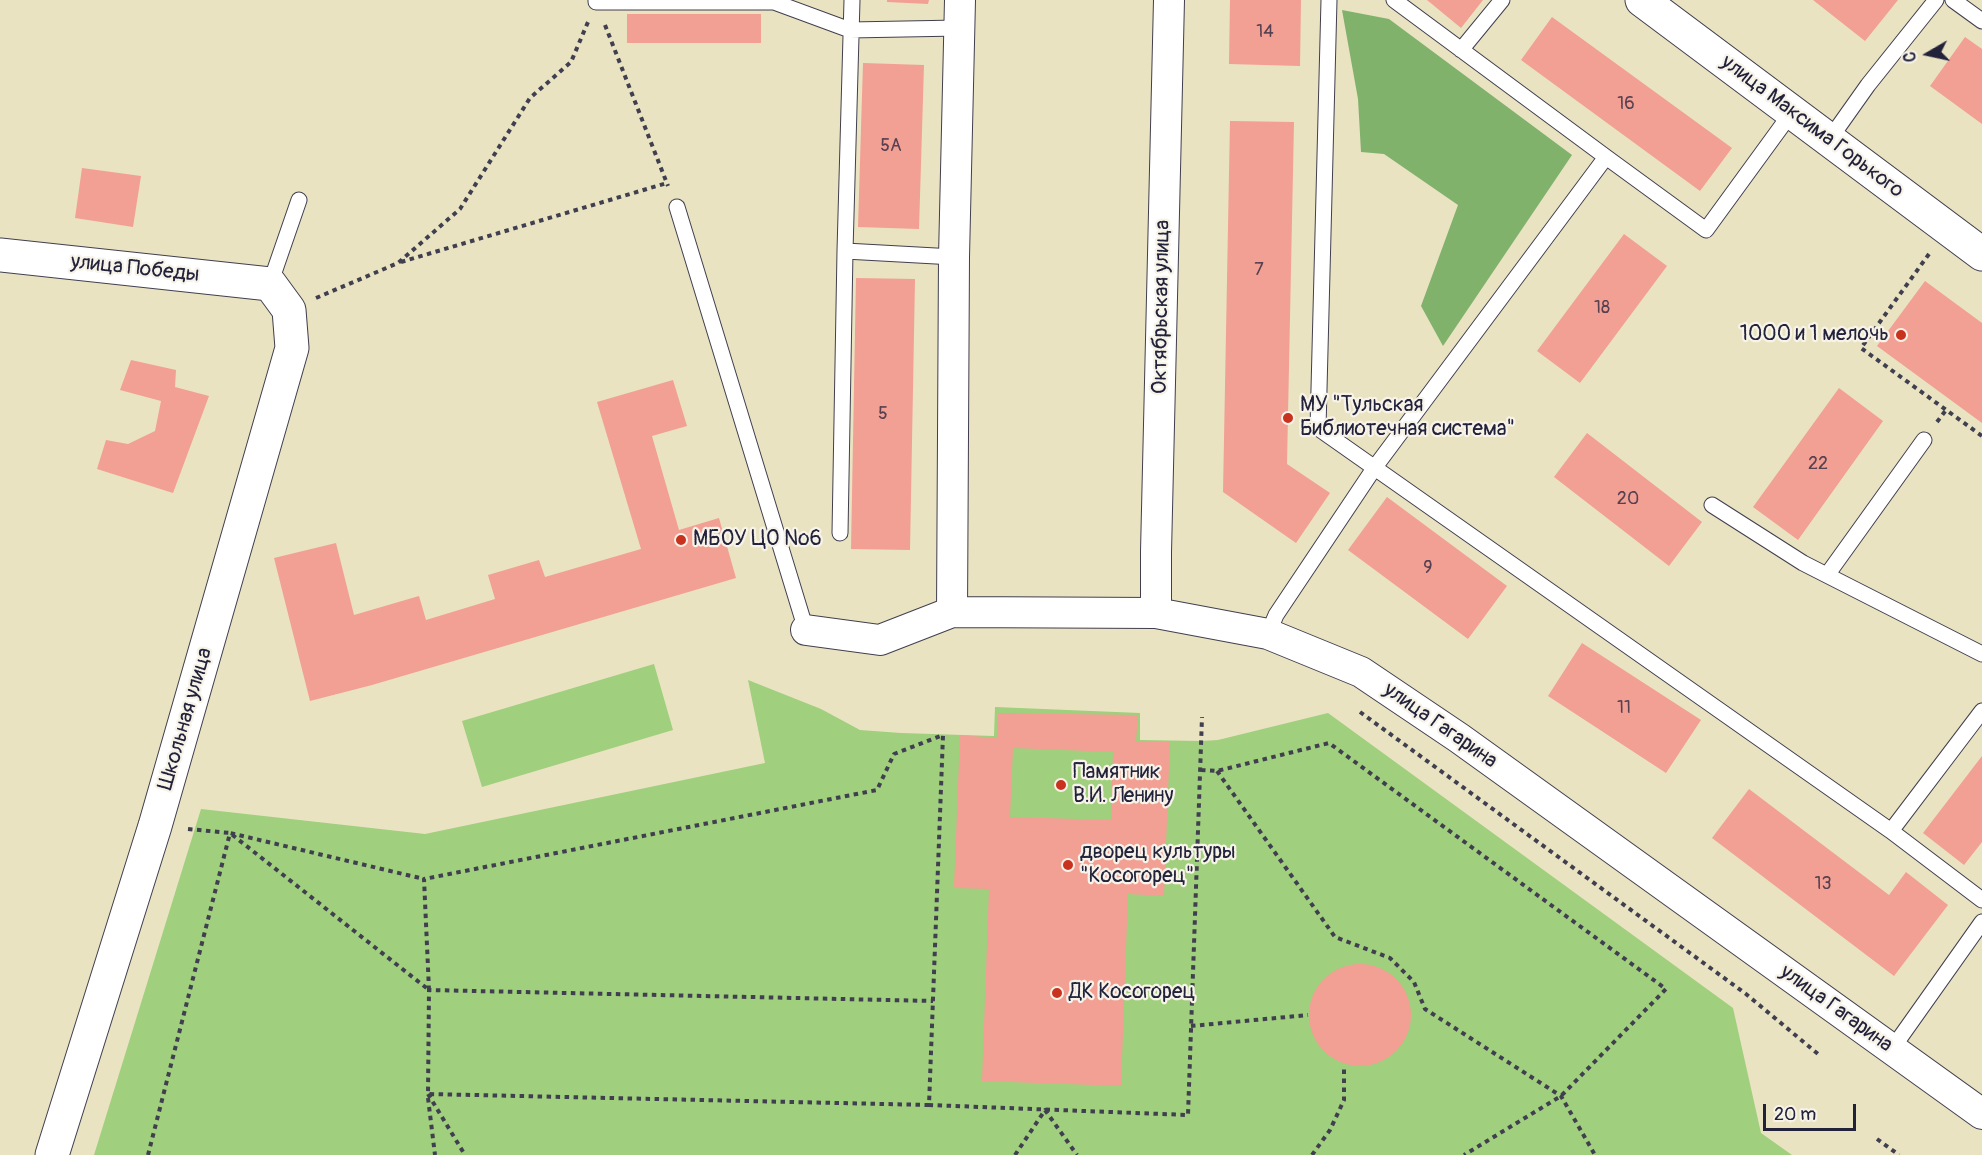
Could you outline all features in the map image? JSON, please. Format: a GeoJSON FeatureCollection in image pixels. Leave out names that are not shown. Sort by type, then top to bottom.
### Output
{"type":"FeatureCollection","features":[{"type":"Feature","properties":{"kind":"street","name":"Октябрьская улица"},"geometry":{"type":"LineString","coordinates":[[1156,613],[1169,0]]}},
{"type":"Feature","properties":{"kind":"street","name":"улица Максима Горького"},"geometry":{"type":"LineString","coordinates":[[1642,0],[1982,254]]}},
{"type":"Feature","properties":{"kind":"street"},"geometry":{"type":"LineString","coordinates":[[952,612],[954,257],[959,14]]}},
{"type":"Feature","properties":{"kind":"street","name":"улица Победы"},"geometry":{"type":"LineString","coordinates":[[0,255],[270,284]]}},
{"type":"Feature","properties":{"kind":"street"},"geometry":{"type":"LineString","coordinates":[[270,284],[290,310]]}},
{"type":"Feature","properties":{"kind":"street","name":"Школьная улица"},"geometry":{"type":"LineString","coordinates":[[52,1155],[155,826],[292,348],[290,310]]}},
{"type":"Feature","properties":{"kind":"street","name":"улица Гагарина"},"geometry":{"type":"LineString","coordinates":[[807,630],[880,640],[952,612],[1156,613],[1268,634],[1361,672],[1468,745],[1982,1114]]}},
{"type":"Feature","properties":{"kind":"lane"},"geometry":{"type":"LineString","coordinates":[[840,534],[844,251],[852,0]]}},
{"type":"Feature","properties":{"kind":"lane"},"geometry":{"type":"LineString","coordinates":[[1329,0],[1318,428],[1891,831],[1982,900]]}},
{"type":"Feature","properties":{"kind":"lane"},"geometry":{"type":"LineString","coordinates":[[1394,0],[1706,230],[1792,112]]}},
{"type":"Feature","properties":{"kind":"lane"},"geometry":{"type":"LineString","coordinates":[[1461,50],[1502,0]]}},
{"type":"Feature","properties":{"kind":"lane"},"geometry":{"type":"LineString","coordinates":[[1829,140],[1868,85],[1936,0]]}},
{"type":"Feature","properties":{"kind":"lane"},"geometry":{"type":"LineString","coordinates":[[1953,0],[1982,21]]}},
{"type":"Feature","properties":{"kind":"lane"},"geometry":{"type":"LineString","coordinates":[[596,1],[774,2],[850,30],[959,14]]}},
{"type":"Feature","properties":{"kind":"lane"},"geometry":{"type":"LineString","coordinates":[[1268,634],[1276,615],[1375,467],[1606,157]]}},
{"type":"Feature","properties":{"kind":"lane"},"geometry":{"type":"LineString","coordinates":[[270,284],[299,200]]}},
{"type":"Feature","properties":{"kind":"lane"},"geometry":{"type":"LineString","coordinates":[[677,207],[807,630]]}},
{"type":"Feature","properties":{"kind":"lane"},"geometry":{"type":"LineString","coordinates":[[844,251],[954,257]]}},
{"type":"Feature","properties":{"kind":"lane"},"geometry":{"type":"LineString","coordinates":[[1827,575],[1924,440]]}},
{"type":"Feature","properties":{"kind":"lane"},"geometry":{"type":"LineString","coordinates":[[1712,505],[1803,563],[1982,654]]}},
{"type":"Feature","properties":{"kind":"lane"},"geometry":{"type":"LineString","coordinates":[[1891,831],[1982,711]]}},
{"type":"Feature","properties":{"kind":"lane"},"geometry":{"type":"LineString","coordinates":[[1892,1049],[1982,922]]}},
{"type":"Feature","properties":{"kind":"path"},"geometry":{"type":"LineString","coordinates":[[596,1],[677,207]]}},
{"type":"Feature","properties":{"kind":"path"},"geometry":{"type":"LineString","coordinates":[[398,263],[460,209],[530,98],[571,62],[596,1]]}},
{"type":"Feature","properties":{"kind":"path"},"geometry":{"type":"LineString","coordinates":[[290,310],[398,263],[667,183]]}},
{"type":"Feature","properties":{"kind":"path"},"geometry":{"type":"LineString","coordinates":[[1929,254],[1861,348],[1982,436]]}},
{"type":"Feature","properties":{"kind":"path"},"geometry":{"type":"LineString","coordinates":[[1351,705],[1746,994],[1818,1054]]}},
{"type":"Feature","properties":{"kind":"path"},"geometry":{"type":"LineString","coordinates":[[428,1094],[929,1105],[1188,1115],[1202,717]]}},
{"type":"Feature","properties":{"kind":"path"},"geometry":{"type":"LineString","coordinates":[[155,826],[230,833],[424,879],[877,790],[894,754],[943,735],[929,1105]]}},
{"type":"Feature","properties":{"kind":"path"},"geometry":{"type":"LineString","coordinates":[[1201,770],[1217,771],[1329,742],[1666,989],[1562,1096],[1464,1155]]}},
{"type":"Feature","properties":{"kind":"path"},"geometry":{"type":"LineString","coordinates":[[1217,771],[1335,937],[1390,958],[1414,982],[1425,1009],[1562,1096],[1595,1155]]}},
{"type":"Feature","properties":{"kind":"path"},"geometry":{"type":"LineString","coordinates":[[230,833],[429,990],[933,1001]]}},
{"type":"Feature","properties":{"kind":"path"},"geometry":{"type":"LineString","coordinates":[[148,1155],[230,833]]}},
{"type":"Feature","properties":{"kind":"path"},"geometry":{"type":"LineString","coordinates":[[424,879],[429,990],[428,1094],[435,1155]]}},
{"type":"Feature","properties":{"kind":"path"},"geometry":{"type":"LineString","coordinates":[[1191,1026],[1308,1015]]}},
{"type":"Feature","properties":{"kind":"path"},"geometry":{"type":"LineString","coordinates":[[1312,1155],[1330,1130],[1344,1100],[1344,1065]]}},
{"type":"Feature","properties":{"kind":"path"},"geometry":{"type":"LineString","coordinates":[[428,1094],[465,1155]]}},
{"type":"Feature","properties":{"kind":"path"},"geometry":{"type":"LineString","coordinates":[[1015,1155],[1045,1110]]}},
{"type":"Feature","properties":{"kind":"path"},"geometry":{"type":"LineString","coordinates":[[1045,1110],[1077,1155]]}},
{"type":"Feature","properties":{"kind":"path"},"geometry":{"type":"LineString","coordinates":[[1877,1138],[1899,1155]]}},
{"type":"Feature","properties":{"kind":"green space"},"geometry":{"type":"Polygon","coordinates":[[[1342,10],[1389,19],[1572,155],[1443,346],[1421,306],[1458,205],[1384,154],[1361,152],[1358,99],[1342,10]]]}},
{"type":"Feature","properties":{"kind":"green space"},"geometry":{"type":"Polygon","coordinates":[[[654,664],[673,730],[482,787],[462,721],[654,664]]]}},
{"type":"Feature","properties":{"kind":"green space"},"geometry":{"type":"Polygon","coordinates":[[[748,680],[821,709],[860,730],[901,733],[994,736],[995,707],[1140,713],[1140,740],[1202,741],[1218,740],[1328,713],[1733,1008],[1761,1133],[1792,1155],[94,1155],[201,809],[425,834],[765,763],[748,680]]]}},
{"type":"Feature","properties":{"kind":"building"},"geometry":{"type":"Polygon","coordinates":[[[887,0],[929,0],[928,4],[887,2],[887,0]]]}},
{"type":"Feature","properties":{"kind":"building"},"geometry":{"type":"Polygon","coordinates":[[[1230,0],[1301,0],[1300,66],[1229,64],[1230,0]]]}},
{"type":"Feature","properties":{"kind":"building"},"geometry":{"type":"Polygon","coordinates":[[[1427,0],[1483,0],[1461,28],[1427,0]]]}},
{"type":"Feature","properties":{"kind":"building"},"geometry":{"type":"Polygon","coordinates":[[[1813,0],[1898,0],[1865,41],[1813,0]]]}},
{"type":"Feature","properties":{"kind":"building"},"geometry":{"type":"Polygon","coordinates":[[[627,14],[761,14],[761,43],[627,43],[627,14]]]}},
{"type":"Feature","properties":{"kind":"building"},"geometry":{"type":"Polygon","coordinates":[[[1552,17],[1732,148],[1700,191],[1521,60],[1552,17]]]}},
{"type":"Feature","properties":{"kind":"building"},"geometry":{"type":"Polygon","coordinates":[[[1965,37],[1982,49],[1982,124],[1930,86],[1965,37]]]}},
{"type":"Feature","properties":{"kind":"building"},"geometry":{"type":"Polygon","coordinates":[[[863,63],[924,65],[919,229],[858,227],[863,63]]]}},
{"type":"Feature","properties":{"kind":"building"},"geometry":{"type":"Polygon","coordinates":[[[1230,121],[1294,122],[1287,464],[1330,493],[1296,543],[1223,492],[1230,121]]]}},
{"type":"Feature","properties":{"kind":"building"},"geometry":{"type":"Polygon","coordinates":[[[82,168],[141,176],[133,227],[75,218],[82,168]]]}},
{"type":"Feature","properties":{"kind":"building"},"geometry":{"type":"Polygon","coordinates":[[[1624,234],[1667,266],[1580,383],[1537,351],[1624,234]]]}},
{"type":"Feature","properties":{"kind":"building"},"geometry":{"type":"Polygon","coordinates":[[[856,278],[915,279],[910,550],[851,549],[856,278]]]}},
{"type":"Feature","properties":{"kind":"building"},"geometry":{"type":"Polygon","coordinates":[[[1925,281],[1982,323],[1982,423],[1877,346],[1925,281]]]}},
{"type":"Feature","properties":{"kind":"building"},"geometry":{"type":"Polygon","coordinates":[[[131,360],[176,370],[175,387],[209,396],[173,493],[97,469],[106,440],[128,444],[155,431],[161,401],[120,390],[131,360]]]}},
{"type":"Feature","properties":{"kind":"building","name":"МБОУ ЦО №6"},"geometry":{"type":"Polygon","coordinates":[[[673,380],[687,426],[652,436],[679,530],[719,518],[736,578],[372,685],[310,701],[274,558],[336,543],[354,615],[419,596],[426,620],[495,599],[488,575],[539,560],[545,577],[641,549],[597,402],[673,380]]]}},
{"type":"Feature","properties":{"kind":"building"},"geometry":{"type":"Polygon","coordinates":[[[1839,388],[1883,421],[1798,540],[1753,507],[1839,388]]]}},
{"type":"Feature","properties":{"kind":"building"},"geometry":{"type":"Polygon","coordinates":[[[1587,433],[1702,522],[1669,566],[1554,477],[1587,433]]]}},
{"type":"Feature","properties":{"kind":"building"},"geometry":{"type":"Polygon","coordinates":[[[1387,497],[1507,586],[1468,639],[1348,550],[1387,497]]]}},
{"type":"Feature","properties":{"kind":"building"},"geometry":{"type":"Polygon","coordinates":[[[1582,643],[1701,720],[1666,773],[1548,696],[1582,643]]]}},
{"type":"Feature","properties":{"kind":"building"},"geometry":{"type":"Polygon","coordinates":[[[998,713],[1138,715],[1136,741],[1170,741],[1164,896],[1128,894],[1121,1086],[982,1081],[989,889],[954,888],[960,735],[997,738],[998,713]],[[1013,748],[1010,817],[1111,820],[1113,752],[1013,748]]]}},
{"type":"Feature","properties":{"kind":"building"},"geometry":{"type":"Polygon","coordinates":[[[1982,756],[1982,842],[1964,865],[1923,833],[1982,756]]]}},
{"type":"Feature","properties":{"kind":"building"},"geometry":{"type":"Polygon","coordinates":[[[1749,789],[1889,895],[1906,872],[1948,905],[1894,976],[1712,838],[1749,789]]]}},
{"type":"Feature","properties":{"kind":"building"},"geometry":{"type":"Polygon","coordinates":[[[1360,964],[1389,972],[1403,986],[1411,1015],[1403,1044],[1389,1058],[1360,1066],[1331,1058],[1317,1044],[1309,1015],[1317,986],[1331,972],[1360,964]]]}},
{"type":"Feature","properties":{"kind":"place","name":"1000 и 1 мелочь"},"geometry":{"type":"Point","coordinates":[1901,335]}},
{"type":"Feature","properties":{"kind":"place","name":"МУ \"Тульская Библиотечная система\""},"geometry":{"type":"Point","coordinates":[1288,418]}},
{"type":"Feature","properties":{"kind":"place","name":"МБОУ ЦО №6"},"geometry":{"type":"Point","coordinates":[681,540]}},
{"type":"Feature","properties":{"kind":"place","name":"Памятник В.И. Ленину"},"geometry":{"type":"Point","coordinates":[1061,785]}},
{"type":"Feature","properties":{"kind":"place","name":"дворец культуры \"Косогорец\""},"geometry":{"type":"Point","coordinates":[1068,865]}},
{"type":"Feature","properties":{"kind":"place","name":"ДК Косогорец"},"geometry":{"type":"Point","coordinates":[1057,993]}}]}
